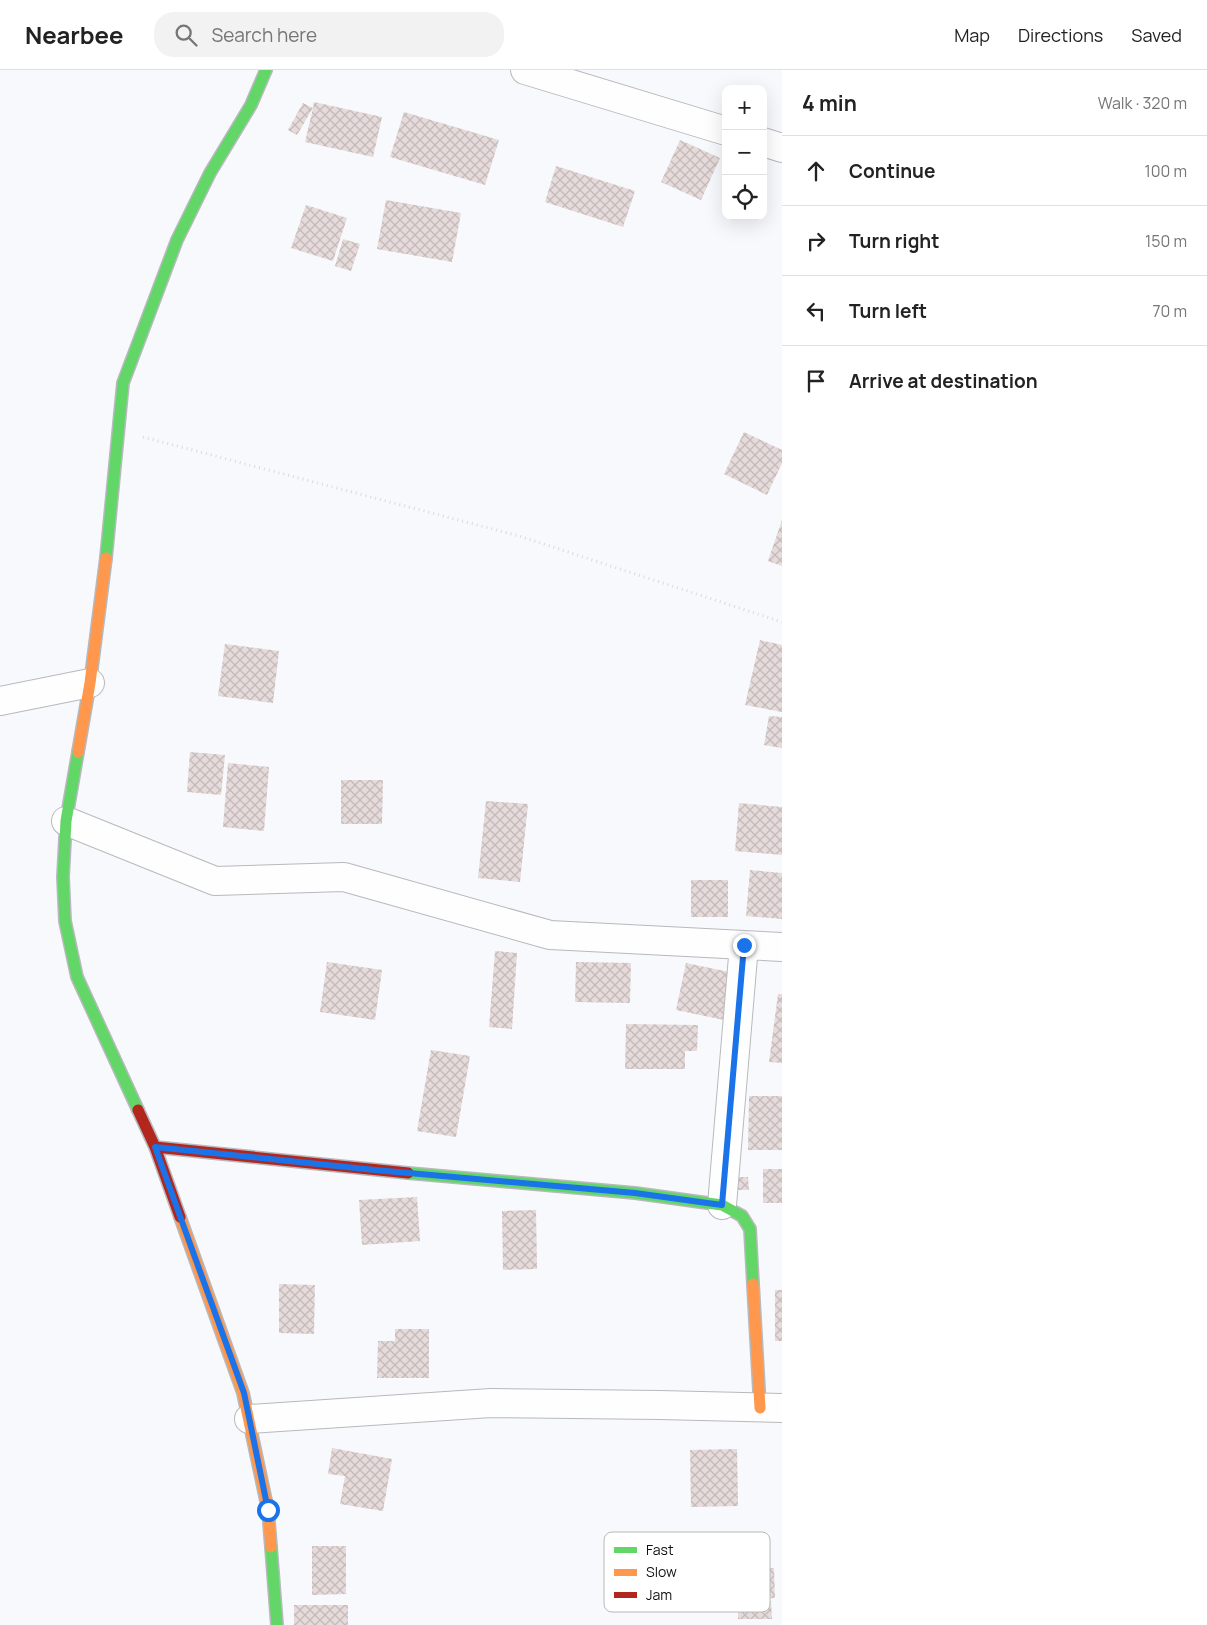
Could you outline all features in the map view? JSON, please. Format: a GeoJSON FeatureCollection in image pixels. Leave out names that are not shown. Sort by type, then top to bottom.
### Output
{"type":"FeatureCollection","features":[{"type":"Feature","properties":{"kind":"street"},"geometry":{"type":"LineString","coordinates":[[266,70],[251,104],[210,173],[177,240],[123,383],[108,536],[90,683],[66,821],[63,877],[65,921],[77,977],[155,1147],[244,1393],[268,1510],[276,1625]]}},
{"type":"Feature","properties":{"kind":"street"},"geometry":{"type":"LineString","coordinates":[[525,70],[723,130]]}},
{"type":"Feature","properties":{"kind":"street"},"geometry":{"type":"LineString","coordinates":[[767,143],[782,148]]}},
{"type":"Feature","properties":{"kind":"street"},"geometry":{"type":"LineString","coordinates":[[0,701],[90,683]]}},
{"type":"Feature","properties":{"kind":"street"},"geometry":{"type":"LineString","coordinates":[[66,821],[215,881],[344,876],[550,935],[782,947]]}},
{"type":"Feature","properties":{"kind":"street"},"geometry":{"type":"LineString","coordinates":[[722,1205],[744,945]]}},
{"type":"Feature","properties":{"kind":"street"},"geometry":{"type":"LineString","coordinates":[[155,1147],[375,1170],[635,1193],[722,1205],[742,1216],[750,1229],[771,1408],[491,1403],[249,1419]]}},
{"type":"Feature","properties":{"kind":"path"},"geometry":{"type":"LineString","coordinates":[[118,431],[519,536],[782,622]]}},
{"type":"Feature","properties":{"kind":"building"},"geometry":{"type":"Polygon","coordinates":[[[314,102],[382,117],[373,157],[305,142],[314,102]]]}},
{"type":"Feature","properties":{"kind":"building"},"geometry":{"type":"Polygon","coordinates":[[[303,103],[313,108],[297,135],[288,130],[303,103]]]}},
{"type":"Feature","properties":{"kind":"building"},"geometry":{"type":"Polygon","coordinates":[[[404,112],[499,140],[485,185],[390,157],[404,112]]]}},
{"type":"Feature","properties":{"kind":"building"},"geometry":{"type":"Polygon","coordinates":[[[680,140],[720,158],[701,200],[661,182],[680,140]]]}},
{"type":"Feature","properties":{"kind":"building"},"geometry":{"type":"Polygon","coordinates":[[[556,166],[635,191],[623,227],[545,202],[556,166]]]}},
{"type":"Feature","properties":{"kind":"building"},"geometry":{"type":"Polygon","coordinates":[[[386,200],[461,213],[452,262],[377,249],[386,200]]]}},
{"type":"Feature","properties":{"kind":"building"},"geometry":{"type":"Polygon","coordinates":[[[306,205],[347,218],[333,261],[291,248],[306,205]]]}},
{"type":"Feature","properties":{"kind":"building"},"geometry":{"type":"Polygon","coordinates":[[[343,239],[360,244],[351,271],[335,266],[343,239]]]}},
{"type":"Feature","properties":{"kind":"building"},"geometry":{"type":"Polygon","coordinates":[[[744,432],[782,450],[782,463],[767,495],[724,474],[744,432]]]}},
{"type":"Feature","properties":{"kind":"building"},"geometry":{"type":"Polygon","coordinates":[[[782,520],[782,566],[768,561],[782,520]]]}},
{"type":"Feature","properties":{"kind":"building"},"geometry":{"type":"Polygon","coordinates":[[[760,640],[782,645],[782,712],[745,705],[760,640]]]}},
{"type":"Feature","properties":{"kind":"building"},"geometry":{"type":"Polygon","coordinates":[[[225,644],[279,651],[273,703],[218,696],[225,644]]]}},
{"type":"Feature","properties":{"kind":"building"},"geometry":{"type":"Polygon","coordinates":[[[769,716],[782,717],[782,748],[764,745],[769,716]]]}},
{"type":"Feature","properties":{"kind":"building"},"geometry":{"type":"Polygon","coordinates":[[[190,752],[225,755],[221,795],[187,792],[190,752]]]}},
{"type":"Feature","properties":{"kind":"building"},"geometry":{"type":"Polygon","coordinates":[[[228,763],[269,767],[264,831],[223,827],[228,763]]]}},
{"type":"Feature","properties":{"kind":"building"},"geometry":{"type":"Polygon","coordinates":[[[341,780],[383,780],[382,824],[341,824],[341,780]]]}},
{"type":"Feature","properties":{"kind":"building"},"geometry":{"type":"Polygon","coordinates":[[[486,801],[528,804],[520,882],[478,878],[486,801]]]}},
{"type":"Feature","properties":{"kind":"building"},"geometry":{"type":"Polygon","coordinates":[[[739,803],[782,807],[782,855],[735,851],[739,803]]]}},
{"type":"Feature","properties":{"kind":"building"},"geometry":{"type":"Polygon","coordinates":[[[750,870],[782,873],[782,919],[746,916],[750,870]]]}},
{"type":"Feature","properties":{"kind":"building"},"geometry":{"type":"Polygon","coordinates":[[[691,880],[728,880],[728,917],[691,917],[691,880]]]}},
{"type":"Feature","properties":{"kind":"building"},"geometry":{"type":"Polygon","coordinates":[[[495,951],[517,953],[512,1029],[489,1027],[495,951]]]}},
{"type":"Feature","properties":{"kind":"building"},"geometry":{"type":"Polygon","coordinates":[[[327,962],[382,970],[375,1020],[320,1012],[327,962]]]}},
{"type":"Feature","properties":{"kind":"building"},"geometry":{"type":"Polygon","coordinates":[[[576,962],[631,963],[630,1003],[575,1002],[576,962]]]}},
{"type":"Feature","properties":{"kind":"building"},"geometry":{"type":"Polygon","coordinates":[[[686,963],[734,973],[724,1020],[676,1010],[686,963]]]}},
{"type":"Feature","properties":{"kind":"building"},"geometry":{"type":"Polygon","coordinates":[[[778,994],[782,994],[782,1063],[769,1062],[778,994]]]}},
{"type":"Feature","properties":{"kind":"building"},"geometry":{"type":"Polygon","coordinates":[[[626,1024],[698,1025],[697,1051],[685,1051],[685,1069],[625,1069],[626,1024]]]}},
{"type":"Feature","properties":{"kind":"building"},"geometry":{"type":"Polygon","coordinates":[[[431,1050],[470,1056],[456,1137],[417,1131],[431,1050]]]}},
{"type":"Feature","properties":{"kind":"building"},"geometry":{"type":"Polygon","coordinates":[[[749,1096],[782,1096],[782,1150],[748,1150],[749,1096]]]}},
{"type":"Feature","properties":{"kind":"building"},"geometry":{"type":"Polygon","coordinates":[[[763,1169],[782,1169],[782,1203],[763,1203],[763,1169]]]}},
{"type":"Feature","properties":{"kind":"building"},"geometry":{"type":"Polygon","coordinates":[[[733,1177],[748,1177],[749,1190],[733,1190],[733,1177]]]}},
{"type":"Feature","properties":{"kind":"building"},"geometry":{"type":"Polygon","coordinates":[[[417,1197],[420,1241],[362,1245],[359,1200],[417,1197]]]}},
{"type":"Feature","properties":{"kind":"building"},"geometry":{"type":"Polygon","coordinates":[[[536,1210],[537,1269],[503,1270],[502,1211],[536,1210]]]}},
{"type":"Feature","properties":{"kind":"building"},"geometry":{"type":"Polygon","coordinates":[[[279,1284],[315,1285],[314,1334],[279,1333],[279,1284]]]}},
{"type":"Feature","properties":{"kind":"building"},"geometry":{"type":"Polygon","coordinates":[[[775,1290],[782,1290],[782,1341],[775,1341],[775,1290]]]}},
{"type":"Feature","properties":{"kind":"building"},"geometry":{"type":"Polygon","coordinates":[[[395,1329],[429,1329],[429,1378],[377,1378],[378,1341],[395,1341],[395,1329]]]}},
{"type":"Feature","properties":{"kind":"building"},"geometry":{"type":"Polygon","coordinates":[[[332,1448],[392,1459],[383,1511],[340,1504],[345,1476],[328,1474],[332,1448]]]}},
{"type":"Feature","properties":{"kind":"building"},"geometry":{"type":"Polygon","coordinates":[[[737,1449],[738,1506],[691,1507],[690,1450],[737,1449]]]}},
{"type":"Feature","properties":{"kind":"building"},"geometry":{"type":"Polygon","coordinates":[[[312,1546],[346,1546],[346,1594],[312,1595],[312,1546]]]}},
{"type":"Feature","properties":{"kind":"building"},"geometry":{"type":"Polygon","coordinates":[[[770,1568],[774,1568],[775,1598],[770,1598],[770,1568]]]}},
{"type":"Feature","properties":{"kind":"building"},"geometry":{"type":"Polygon","coordinates":[[[771,1601],[772,1619],[738,1619],[738,1612],[770,1612],[771,1601]]]}},
{"type":"Feature","properties":{"kind":"building"},"geometry":{"type":"Polygon","coordinates":[[[294,1605],[348,1605],[348,1625],[294,1625],[294,1605]]]}},
{"type":"Feature","properties":{"kind":"traffic: fast"},"geometry":{"type":"LineString","coordinates":[[106,558],[123,383],[177,240],[210,173],[251,105],[266,70]]}},
{"type":"Feature","properties":{"kind":"traffic: fast"},"geometry":{"type":"LineString","coordinates":[[78,752],[66,821],[63,877],[65,921],[77,977],[138,1110]]}},
{"type":"Feature","properties":{"kind":"traffic: fast"},"geometry":{"type":"LineString","coordinates":[[408,1173],[635,1193],[722,1205],[742,1216],[750,1229],[753,1284]]}},
{"type":"Feature","properties":{"kind":"traffic: fast"},"geometry":{"type":"LineString","coordinates":[[271,1547],[277,1625]]}},
{"type":"Feature","properties":{"kind":"traffic: slow"},"geometry":{"type":"LineString","coordinates":[[78,752],[90,683],[106,558]]}},
{"type":"Feature","properties":{"kind":"traffic: slow"},"geometry":{"type":"LineString","coordinates":[[180,1217],[243,1393],[268,1510],[271,1547]]}},
{"type":"Feature","properties":{"kind":"traffic: slow"},"geometry":{"type":"LineString","coordinates":[[753,1284],[760,1408]]}},
{"type":"Feature","properties":{"kind":"traffic: jam"},"geometry":{"type":"LineString","coordinates":[[138,1110],[155,1147],[180,1217]]}},
{"type":"Feature","properties":{"kind":"traffic: jam"},"geometry":{"type":"LineString","coordinates":[[155,1147],[408,1173]]}},
{"type":"Feature","properties":{"kind":"route"},"geometry":{"type":"LineString","coordinates":[[268,1510],[244,1393],[155,1147],[375,1170],[635,1193],[722,1205],[744,945]]}}]}
